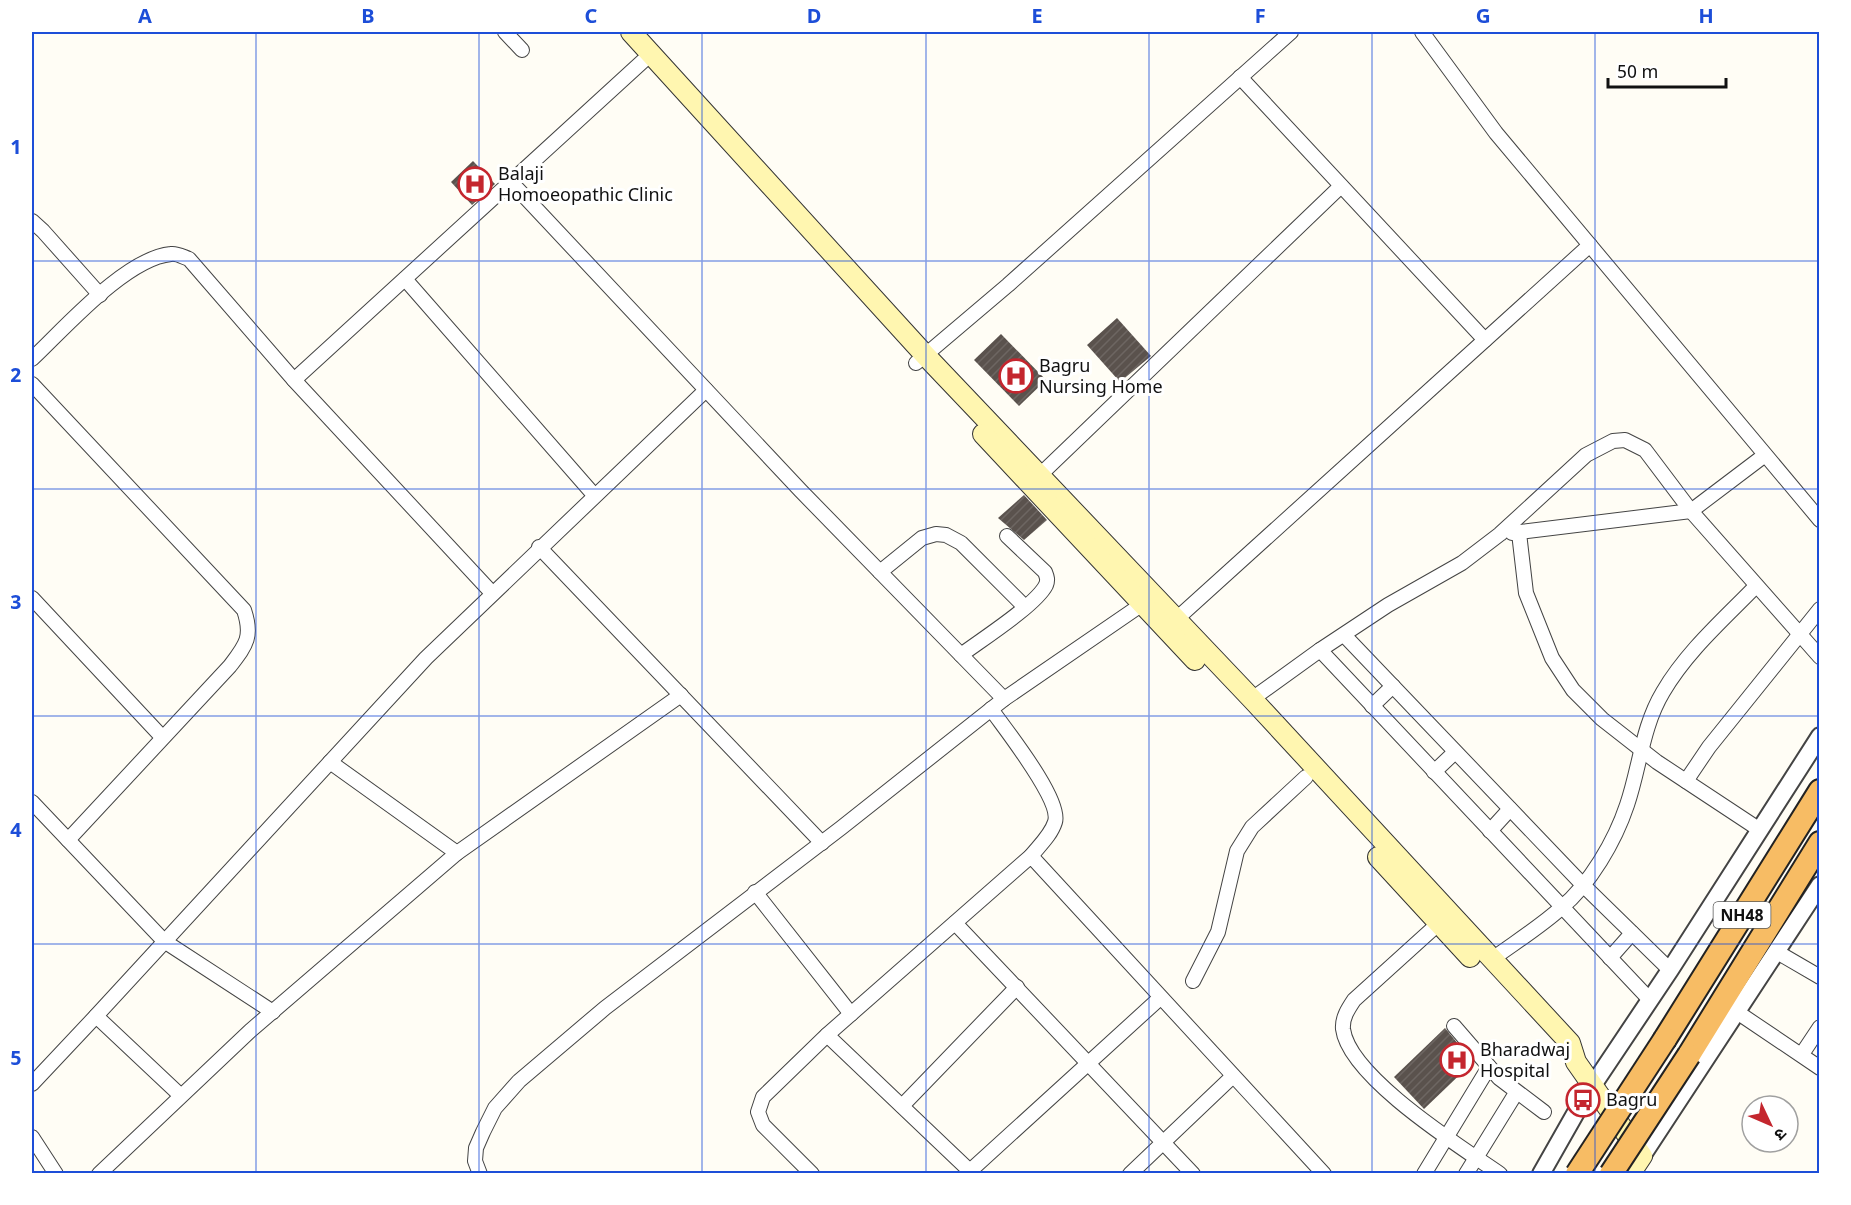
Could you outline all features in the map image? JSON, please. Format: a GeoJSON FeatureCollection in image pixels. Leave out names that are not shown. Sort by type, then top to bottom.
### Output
{"type":"FeatureCollection","features":[{"type":"Feature","properties":{"kind":"highway","name":"NH48"},"geometry":{"type":"LineString","coordinates":[[1577,1173],[1820,791]]}},
{"type":"Feature","properties":{"kind":"highway","name":"NH48"},"geometry":{"type":"LineString","coordinates":[[1611,1173],[1689,1055],[1820,843]]}},
{"type":"Feature","properties":{"kind":"main road"},"geometry":{"type":"LineString","coordinates":[[616,32],[921,359],[1040,475],[1242,707],[1438,924],[1558,1051],[1576,1062],[1594,1083],[1642,1156],[1630,1173]]}},
{"type":"Feature","properties":{"kind":"main road"},"geometry":{"type":"LineString","coordinates":[[631,32],[1141,604],[1170,625],[1252,699],[1570,1043],[1576,1062]]}},
{"type":"Feature","properties":{"kind":"street"},"geometry":{"type":"LineString","coordinates":[[505,32],[522,50]]}},
{"type":"Feature","properties":{"kind":"street"},"geometry":{"type":"LineString","coordinates":[[921,359],[1008,285],[1291,32]]}},
{"type":"Feature","properties":{"kind":"street"},"geometry":{"type":"LineString","coordinates":[[1422,32],[1496,133],[1820,520]]}},
{"type":"Feature","properties":{"kind":"street"},"geometry":{"type":"LineString","coordinates":[[294,380],[643,61]]}},
{"type":"Feature","properties":{"kind":"street"},"geometry":{"type":"LineString","coordinates":[[1240,77],[1485,340]]}},
{"type":"Feature","properties":{"kind":"street"},"geometry":{"type":"LineString","coordinates":[[511,182],[706,390],[1004,699]]}},
{"type":"Feature","properties":{"kind":"street"},"geometry":{"type":"LineString","coordinates":[[1040,475],[1341,186]]}},
{"type":"Feature","properties":{"kind":"street"},"geometry":{"type":"LineString","coordinates":[[32,221],[100,295]]}},
{"type":"Feature","properties":{"kind":"street"},"geometry":{"type":"LineString","coordinates":[[1170,625],[1590,245]]}},
{"type":"Feature","properties":{"kind":"street"},"geometry":{"type":"LineString","coordinates":[[32,359],[100,295],[136,268],[158,256],[174,254],[189,259],[294,380],[492,593]]}},
{"type":"Feature","properties":{"kind":"street"},"geometry":{"type":"LineString","coordinates":[[405,279],[594,495]]}},
{"type":"Feature","properties":{"kind":"street"},"geometry":{"type":"LineString","coordinates":[[32,384],[244,610],[249,627],[246,645],[230,666],[162,736],[68,840]]}},
{"type":"Feature","properties":{"kind":"street"},"geometry":{"type":"LineString","coordinates":[[32,1084],[426,658],[539,547],[706,390]]}},
{"type":"Feature","properties":{"kind":"street"},"geometry":{"type":"LineString","coordinates":[[1252,699],[1388,605],[1462,563],[1500,534],[1586,454],[1613,441],[1625,440],[1645,450],[1691,511],[1820,657]]}},
{"type":"Feature","properties":{"kind":"street"},"geometry":{"type":"LineString","coordinates":[[1500,534],[1691,511],[1765,455]]}},
{"type":"Feature","properties":{"kind":"street"},"geometry":{"type":"LineString","coordinates":[[1519,533],[1526,593],[1552,658],[1573,690],[1602,719],[1640,748],[1760,830]]}},
{"type":"Feature","properties":{"kind":"street"},"geometry":{"type":"LineString","coordinates":[[880,572],[922,538],[936,534],[946,535],[961,543],[1025,607]]}},
{"type":"Feature","properties":{"kind":"street"},"geometry":{"type":"LineString","coordinates":[[961,655],[1025,607],[1045,587],[1048,579],[1046,572],[1007,536]]}},
{"type":"Feature","properties":{"kind":"street"},"geometry":{"type":"LineString","coordinates":[[539,547],[822,843]]}},
{"type":"Feature","properties":{"kind":"street"},"geometry":{"type":"LineString","coordinates":[[1491,960],[1562,908],[1583,885],[1619,825],[1628,804],[1640,748],[1662,693],[1691,653],[1756,586]]}},
{"type":"Feature","properties":{"kind":"street"},"geometry":{"type":"LineString","coordinates":[[32,598],[162,736]]}},
{"type":"Feature","properties":{"kind":"street"},"geometry":{"type":"LineString","coordinates":[[480,1173],[475,1161],[476,1148],[495,1108],[519,1081],[605,1008],[822,843],[1004,699],[1141,604]]}},
{"type":"Feature","properties":{"kind":"street"},"geometry":{"type":"LineString","coordinates":[[1686,781],[1709,747],[1820,609]]}},
{"type":"Feature","properties":{"kind":"street"},"geometry":{"type":"LineString","coordinates":[[1344,635],[1583,885],[1670,970]]}},
{"type":"Feature","properties":{"kind":"street"},"geometry":{"type":"LineString","coordinates":[[1320,650],[1650,1000]]}},
{"type":"Feature","properties":{"kind":"street"},"geometry":{"type":"LineString","coordinates":[[1372,706],[1393,686]]}},
{"type":"Feature","properties":{"kind":"street"},"geometry":{"type":"LineString","coordinates":[[99,1173],[180,1095],[457,853],[681,695]]}},
{"type":"Feature","properties":{"kind":"street"},"geometry":{"type":"LineString","coordinates":[[812,1173],[763,1125],[759,1112],[763,1097],[827,1035],[1031,856],[1048,836],[1055,821],[1056,811],[1038,778],[992,709]]}},
{"type":"Feature","properties":{"kind":"street"},"geometry":{"type":"LineString","coordinates":[[1541,1173],[1594,1083],[1670,970],[1820,735]]}},
{"type":"Feature","properties":{"kind":"street"},"geometry":{"type":"LineString","coordinates":[[1434,772],[1455,752]]}},
{"type":"Feature","properties":{"kind":"street"},"geometry":{"type":"LineString","coordinates":[[330,762],[457,853]]}},
{"type":"Feature","properties":{"kind":"street"},"geometry":{"type":"LineString","coordinates":[[1193,981],[1218,932],[1237,851],[1252,827],[1306,777]]}},
{"type":"Feature","properties":{"kind":"street"},"geometry":{"type":"LineString","coordinates":[[32,802],[164,941],[273,1012]]}},
{"type":"Feature","properties":{"kind":"street"},"geometry":{"type":"LineString","coordinates":[[1490,831],[1510,809]]}},
{"type":"Feature","properties":{"kind":"street"},"geometry":{"type":"LineString","coordinates":[[1031,856],[1324,1173]]}},
{"type":"Feature","properties":{"kind":"street"},"geometry":{"type":"LineString","coordinates":[[1642,1156],[1820,885]]}},
{"type":"Feature","properties":{"kind":"street"},"geometry":{"type":"LineString","coordinates":[[755,892],[851,1014]]}},
{"type":"Feature","properties":{"kind":"street"},"geometry":{"type":"LineString","coordinates":[[955,923],[1193,1173]]}},
{"type":"Feature","properties":{"kind":"street"},"geometry":{"type":"LineString","coordinates":[[1438,924],[1354,1000],[1344,1016],[1343,1029],[1350,1049],[1399,1101],[1446,1137],[1500,1173]]}},
{"type":"Feature","properties":{"kind":"street"},"geometry":{"type":"LineString","coordinates":[[1610,958],[1632,933]]}},
{"type":"Feature","properties":{"kind":"street"},"geometry":{"type":"LineString","coordinates":[[1777,952],[1820,977]]}},
{"type":"Feature","properties":{"kind":"street"},"geometry":{"type":"LineString","coordinates":[[902,1106],[1017,987]]}},
{"type":"Feature","properties":{"kind":"street"},"geometry":{"type":"LineString","coordinates":[[827,1035],[971,1172],[1160,998]]}},
{"type":"Feature","properties":{"kind":"street"},"geometry":{"type":"LineString","coordinates":[[1737,1012],[1820,1068]]}},
{"type":"Feature","properties":{"kind":"street"},"geometry":{"type":"LineString","coordinates":[[96,1016],[180,1095]]}},
{"type":"Feature","properties":{"kind":"street"},"geometry":{"type":"LineString","coordinates":[[1454,1026],[1489,1067],[1516,1093],[1544,1112]]}},
{"type":"Feature","properties":{"kind":"street"},"geometry":{"type":"LineString","coordinates":[[1802,1054],[1820,1027]]}},
{"type":"Feature","properties":{"kind":"street"},"geometry":{"type":"LineString","coordinates":[[1424,1173],[1489,1067]]}},
{"type":"Feature","properties":{"kind":"street"},"geometry":{"type":"LineString","coordinates":[[1130,1173],[1233,1076]]}},
{"type":"Feature","properties":{"kind":"street"},"geometry":{"type":"LineString","coordinates":[[1467,1173],[1516,1093]]}},
{"type":"Feature","properties":{"kind":"street"},"geometry":{"type":"LineString","coordinates":[[32,1137],[56,1173]]}},
{"type":"Feature","properties":{"kind":"building"},"geometry":{"type":"Polygon","coordinates":[[[473,161],[495,184],[472,205],[451,182],[473,161]]]}},
{"type":"Feature","properties":{"kind":"building"},"geometry":{"type":"Polygon","coordinates":[[[1117,318],[1151,356],[1120,382],[1087,345],[1117,318]]]}},
{"type":"Feature","properties":{"kind":"building"},"geometry":{"type":"Polygon","coordinates":[[[1001,334],[1046,380],[1019,406],[974,360],[1001,334]]]}},
{"type":"Feature","properties":{"kind":"building"},"geometry":{"type":"Polygon","coordinates":[[[1024,495],[1047,520],[1024,540],[998,518],[1024,495]]]}},
{"type":"Feature","properties":{"kind":"building"},"geometry":{"type":"Polygon","coordinates":[[[1445,1028],[1473,1062],[1424,1109],[1394,1077],[1445,1028]]]}},
{"type":"Feature","properties":{"kind":"place","name":"Balaji Homoeopathic Clinic"},"geometry":{"type":"Point","coordinates":[475,184]}},
{"type":"Feature","properties":{"kind":"place","name":"Bagru Nursing Home"},"geometry":{"type":"Point","coordinates":[1016,376]}},
{"type":"Feature","properties":{"kind":"place","name":"Bharadwaj Hospital"},"geometry":{"type":"Point","coordinates":[1457,1060]}},
{"type":"Feature","properties":{"kind":"place","name":"Bagru"},"geometry":{"type":"Point","coordinates":[1583,1100]}}]}
